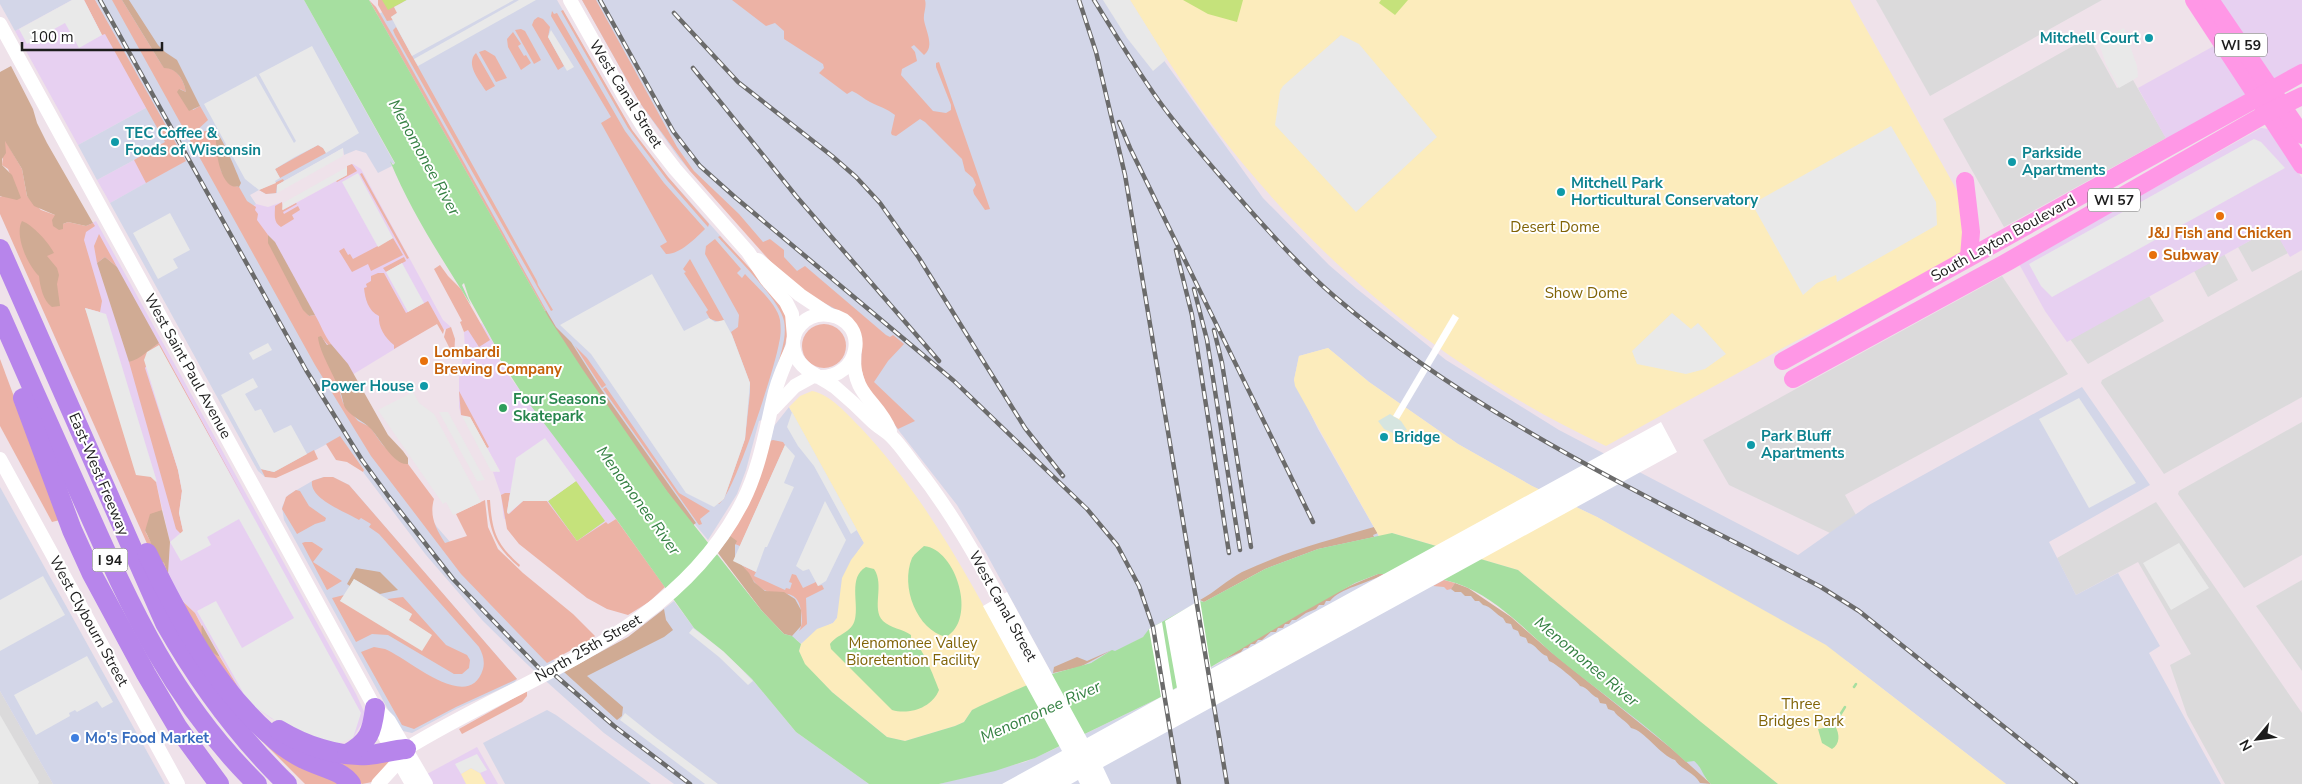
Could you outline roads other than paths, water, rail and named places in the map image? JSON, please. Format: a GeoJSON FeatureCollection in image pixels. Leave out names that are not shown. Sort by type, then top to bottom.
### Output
{"type":"FeatureCollection","features":[{"type":"Feature","properties":{"kind":"highway","name":"East-West Freeway"},"geometry":{"type":"LineString","coordinates":[[0,249],[165,623],[185,658],[214,701],[252,748],[287,784]]}},
{"type":"Feature","properties":{"kind":"highway","name":"East-West Freeway"},"geometry":{"type":"LineString","coordinates":[[0,314],[142,628],[192,709],[222,747],[257,784]]}},
{"type":"Feature","properties":{"kind":"highway"},"geometry":{"type":"LineString","coordinates":[[40,338],[93,438],[181,621],[208,663],[258,724],[283,746],[310,762],[340,774],[351,784]]}},
{"type":"Feature","properties":{"kind":"highway"},"geometry":{"type":"LineString","coordinates":[[0,343],[29,414],[72,530],[92,574],[174,720],[194,752],[219,784]]}},
{"type":"Feature","properties":{"kind":"highway"},"geometry":{"type":"LineString","coordinates":[[228,689],[255,714],[280,731],[319,748],[347,754],[400,753]]}},
{"type":"Feature","properties":{"kind":"highway"},"geometry":{"type":"LineString","coordinates":[[347,754],[363,744],[368,737],[376,708]]}},
{"type":"Feature","properties":{"kind":"main road","name":"WI 59"},"geometry":{"type":"LineString","coordinates":[[2194,0],[2276,109],[2302,135]]}},
{"type":"Feature","properties":{"kind":"main road","name":"WI 59"},"geometry":{"type":"LineString","coordinates":[[2210,0],[2264,93]]}},
{"type":"Feature","properties":{"kind":"main road","name":"South Layton Boulevard"},"geometry":{"type":"LineString","coordinates":[[1783,361],[2302,73]]}},
{"type":"Feature","properties":{"kind":"main road","name":"South Layton Boulevard"},"geometry":{"type":"LineString","coordinates":[[1793,379],[2009,261],[2142,184],[2302,96]]}},
{"type":"Feature","properties":{"kind":"main road","name":"WI 59"},"geometry":{"type":"LineString","coordinates":[[2276,109],[2302,165]]}},
{"type":"Feature","properties":{"kind":"main road"},"geometry":{"type":"LineString","coordinates":[[2142,184],[2154,171],[2178,157],[2174,143]]}},
{"type":"Feature","properties":{"kind":"main road"},"geometry":{"type":"LineString","coordinates":[[1965,181],[1971,232],[1969,257]]}},
{"type":"Feature","properties":{"kind":"street","name":"West Canal Street"},"geometry":{"type":"LineString","coordinates":[[570,0],[647,133],[675,169],[748,252],[789,308],[793,318],[794,342]]}},
{"type":"Feature","properties":{"kind":"street","name":"West Saint Paul Avenue"},"geometry":{"type":"LineString","coordinates":[[0,24],[376,708],[389,721],[400,753],[406,782]]}},
{"type":"Feature","properties":{"kind":"street","name":"West Canal Street"},"geometry":{"type":"LineString","coordinates":[[748,252],[791,288],[831,315]]}},
{"type":"Feature","properties":{"kind":"street"},"geometry":{"type":"LineString","coordinates":[[831,315],[845,322],[853,332],[856,343],[855,354],[850,364],[842,372],[831,376],[817,376],[801,364],[794,342],[798,327],[809,318],[831,315]]}},
{"type":"Feature","properties":{"kind":"street","name":"North 25th Street"},"geometry":{"type":"LineString","coordinates":[[378,784],[400,753],[616,636],[654,608],[694,571],[724,533],[751,485],[773,410],[775,392],[794,342]]}},
{"type":"Feature","properties":{"kind":"street","name":"West Canal Street"},"geometry":{"type":"LineString","coordinates":[[855,354],[854,371],[858,385],[887,423],[892,437]]}},
{"type":"Feature","properties":{"kind":"street","name":"West Canal Street"},"geometry":{"type":"LineString","coordinates":[[817,376],[847,397],[892,437],[951,514],[1100,784]]}},
{"type":"Feature","properties":{"kind":"street","name":"North 25th Street"},"geometry":{"type":"LineString","coordinates":[[773,410],[795,386],[817,376]]}},
{"type":"Feature","properties":{"kind":"street","name":"West Clybourn Street"},"geometry":{"type":"LineString","coordinates":[[0,458],[178,784]]}},
{"type":"Feature","properties":{"kind":"street","name":"West Saint Paul Avenue"},"geometry":{"type":"LineString","coordinates":[[400,753],[426,784]]}},
{"type":"Feature","properties":{"kind":"water","name":"Menomonee River"},"geometry":{"type":"Polygon","coordinates":[[[304,0],[369,0],[549,318],[667,491],[762,611],[784,634],[792,636],[801,644],[799,651],[805,664],[832,692],[887,737],[905,741],[955,726],[964,722],[972,710],[1052,674],[1091,663],[1112,650],[1115,651],[1143,637],[1149,629],[1200,601],[1204,602],[1265,569],[1318,549],[1392,533],[1518,570],[1778,784],[1711,784],[1694,761],[1686,762],[1640,722],[1559,659],[1491,601],[1466,587],[1446,580],[1378,574],[1355,583],[1298,615],[1159,698],[1035,758],[995,771],[939,784],[869,784],[796,732],[752,679],[723,651],[694,628],[614,516],[525,398],[494,350],[497,349],[469,298],[464,283],[462,285],[471,305],[417,217],[390,161],[393,165],[395,163],[304,0]]]}},
{"type":"Feature","properties":{"kind":"water"},"geometry":{"type":"Polygon","coordinates":[[[924,546],[935,550],[945,559],[953,571],[959,586],[962,601],[961,616],[956,628],[946,637],[936,633],[919,617],[910,594],[908,582],[912,558],[924,546]]]}},
{"type":"Feature","properties":{"kind":"water"},"geometry":{"type":"Polygon","coordinates":[[[866,567],[874,569],[877,575],[878,610],[880,616],[886,623],[911,635],[911,639],[915,642],[927,662],[939,690],[926,706],[919,709],[906,712],[892,710],[831,649],[830,644],[853,624],[856,613],[855,591],[857,577],[866,567]]]}},
{"type":"Feature","properties":{"kind":"water"},"geometry":{"type":"Polygon","coordinates":[[[1835,726],[1838,732],[1838,739],[1837,744],[1832,749],[1822,743],[1818,729],[1835,726]]]}},
{"type":"Feature","properties":{"kind":"waterway"},"geometry":{"type":"LineString","coordinates":[[1833,726],[1845,707]]}},
{"type":"Feature","properties":{"kind":"railway"},"geometry":{"type":"LineString","coordinates":[[100,0],[306,370],[362,460],[453,579],[539,668]]}},
{"type":"Feature","properties":{"kind":"railway"},"geometry":{"type":"LineString","coordinates":[[600,0],[673,131],[700,166],[954,381],[1087,509],[1117,545],[1139,586],[1153,627],[1179,784]]}},
{"type":"Feature","properties":{"kind":"railway"},"geometry":{"type":"LineString","coordinates":[[1079,0],[1096,52],[1125,175],[1227,784]]}},
{"type":"Feature","properties":{"kind":"railway"},"geometry":{"type":"LineString","coordinates":[[1094,0],[1159,101],[1215,170],[1270,233],[1308,272],[1334,296],[1389,340],[1448,381],[1569,455],[1821,587],[1859,611],[2076,784]]}},
{"type":"Feature","properties":{"kind":"railway"},"geometry":{"type":"LineString","coordinates":[[674,13],[738,82],[832,156],[856,177],[880,203],[919,258],[1025,428],[1063,476]]}},
{"type":"Feature","properties":{"kind":"railway"},"geometry":{"type":"LineString","coordinates":[[693,68],[796,196],[939,361]]}},
{"type":"Feature","properties":{"kind":"railway"},"geometry":{"type":"LineString","coordinates":[[1119,122],[1313,522]]}},
{"type":"Feature","properties":{"kind":"railway"},"geometry":{"type":"LineString","coordinates":[[1176,250],[1192,315],[1229,553]]}},
{"type":"Feature","properties":{"kind":"railway"},"geometry":{"type":"LineString","coordinates":[[1194,289],[1207,340],[1240,550]]}},
{"type":"Feature","properties":{"kind":"railway"},"geometry":{"type":"LineString","coordinates":[[1214,330],[1222,363],[1251,547]]}},
{"type":"Feature","properties":{"kind":"railway"},"geometry":{"type":"LineString","coordinates":[[556,676],[614,726],[690,784]]}},
{"type":"Feature","properties":{"kind":"place","name":"Mitchell Court"},"geometry":{"type":"Point","coordinates":[2149,38]}},
{"type":"Feature","properties":{"kind":"place","name":"TEC Coffee & Foods of Wisconsin"},"geometry":{"type":"Point","coordinates":[115,142]}},
{"type":"Feature","properties":{"kind":"place","name":"Parkside Apartments"},"geometry":{"type":"Point","coordinates":[2012,162]}},
{"type":"Feature","properties":{"kind":"place","name":"Mitchell Park Horticultural Conservatory"},"geometry":{"type":"Point","coordinates":[1561,192]}},
{"type":"Feature","properties":{"kind":"place","name":"J&J Fish and Chicken"},"geometry":{"type":"Point","coordinates":[2220,216]}},
{"type":"Feature","properties":{"kind":"place","name":"Subway"},"geometry":{"type":"Point","coordinates":[2153,255]}},
{"type":"Feature","properties":{"kind":"place","name":"Lombardi Brewing Company"},"geometry":{"type":"Point","coordinates":[424,361]}},
{"type":"Feature","properties":{"kind":"place","name":"Power House"},"geometry":{"type":"Point","coordinates":[424,386]}},
{"type":"Feature","properties":{"kind":"place","name":"Four Seasons Skatepark"},"geometry":{"type":"Point","coordinates":[503,408]}},
{"type":"Feature","properties":{"kind":"place","name":"Bridge"},"geometry":{"type":"Point","coordinates":[1384,437]}},
{"type":"Feature","properties":{"kind":"place","name":"Park Bluff Apartments"},"geometry":{"type":"Point","coordinates":[1751,445]}},
{"type":"Feature","properties":{"kind":"place","name":"Mo's Food Market"},"geometry":{"type":"Point","coordinates":[75,738]}},
{"type":"Feature","properties":{"kind":"park label","name":"Desert Dome"},"geometry":{"type":"Point","coordinates":[1555,227]}},
{"type":"Feature","properties":{"kind":"park label","name":"Show Dome"},"geometry":{"type":"Point","coordinates":[1586,293]}},
{"type":"Feature","properties":{"kind":"park label","name":"Menomonee Valley Bioretention Facility"},"geometry":{"type":"Point","coordinates":[913,652]}},
{"type":"Feature","properties":{"kind":"park label","name":"Three Bridges Park"},"geometry":{"type":"Point","coordinates":[1801,712]}}]}
